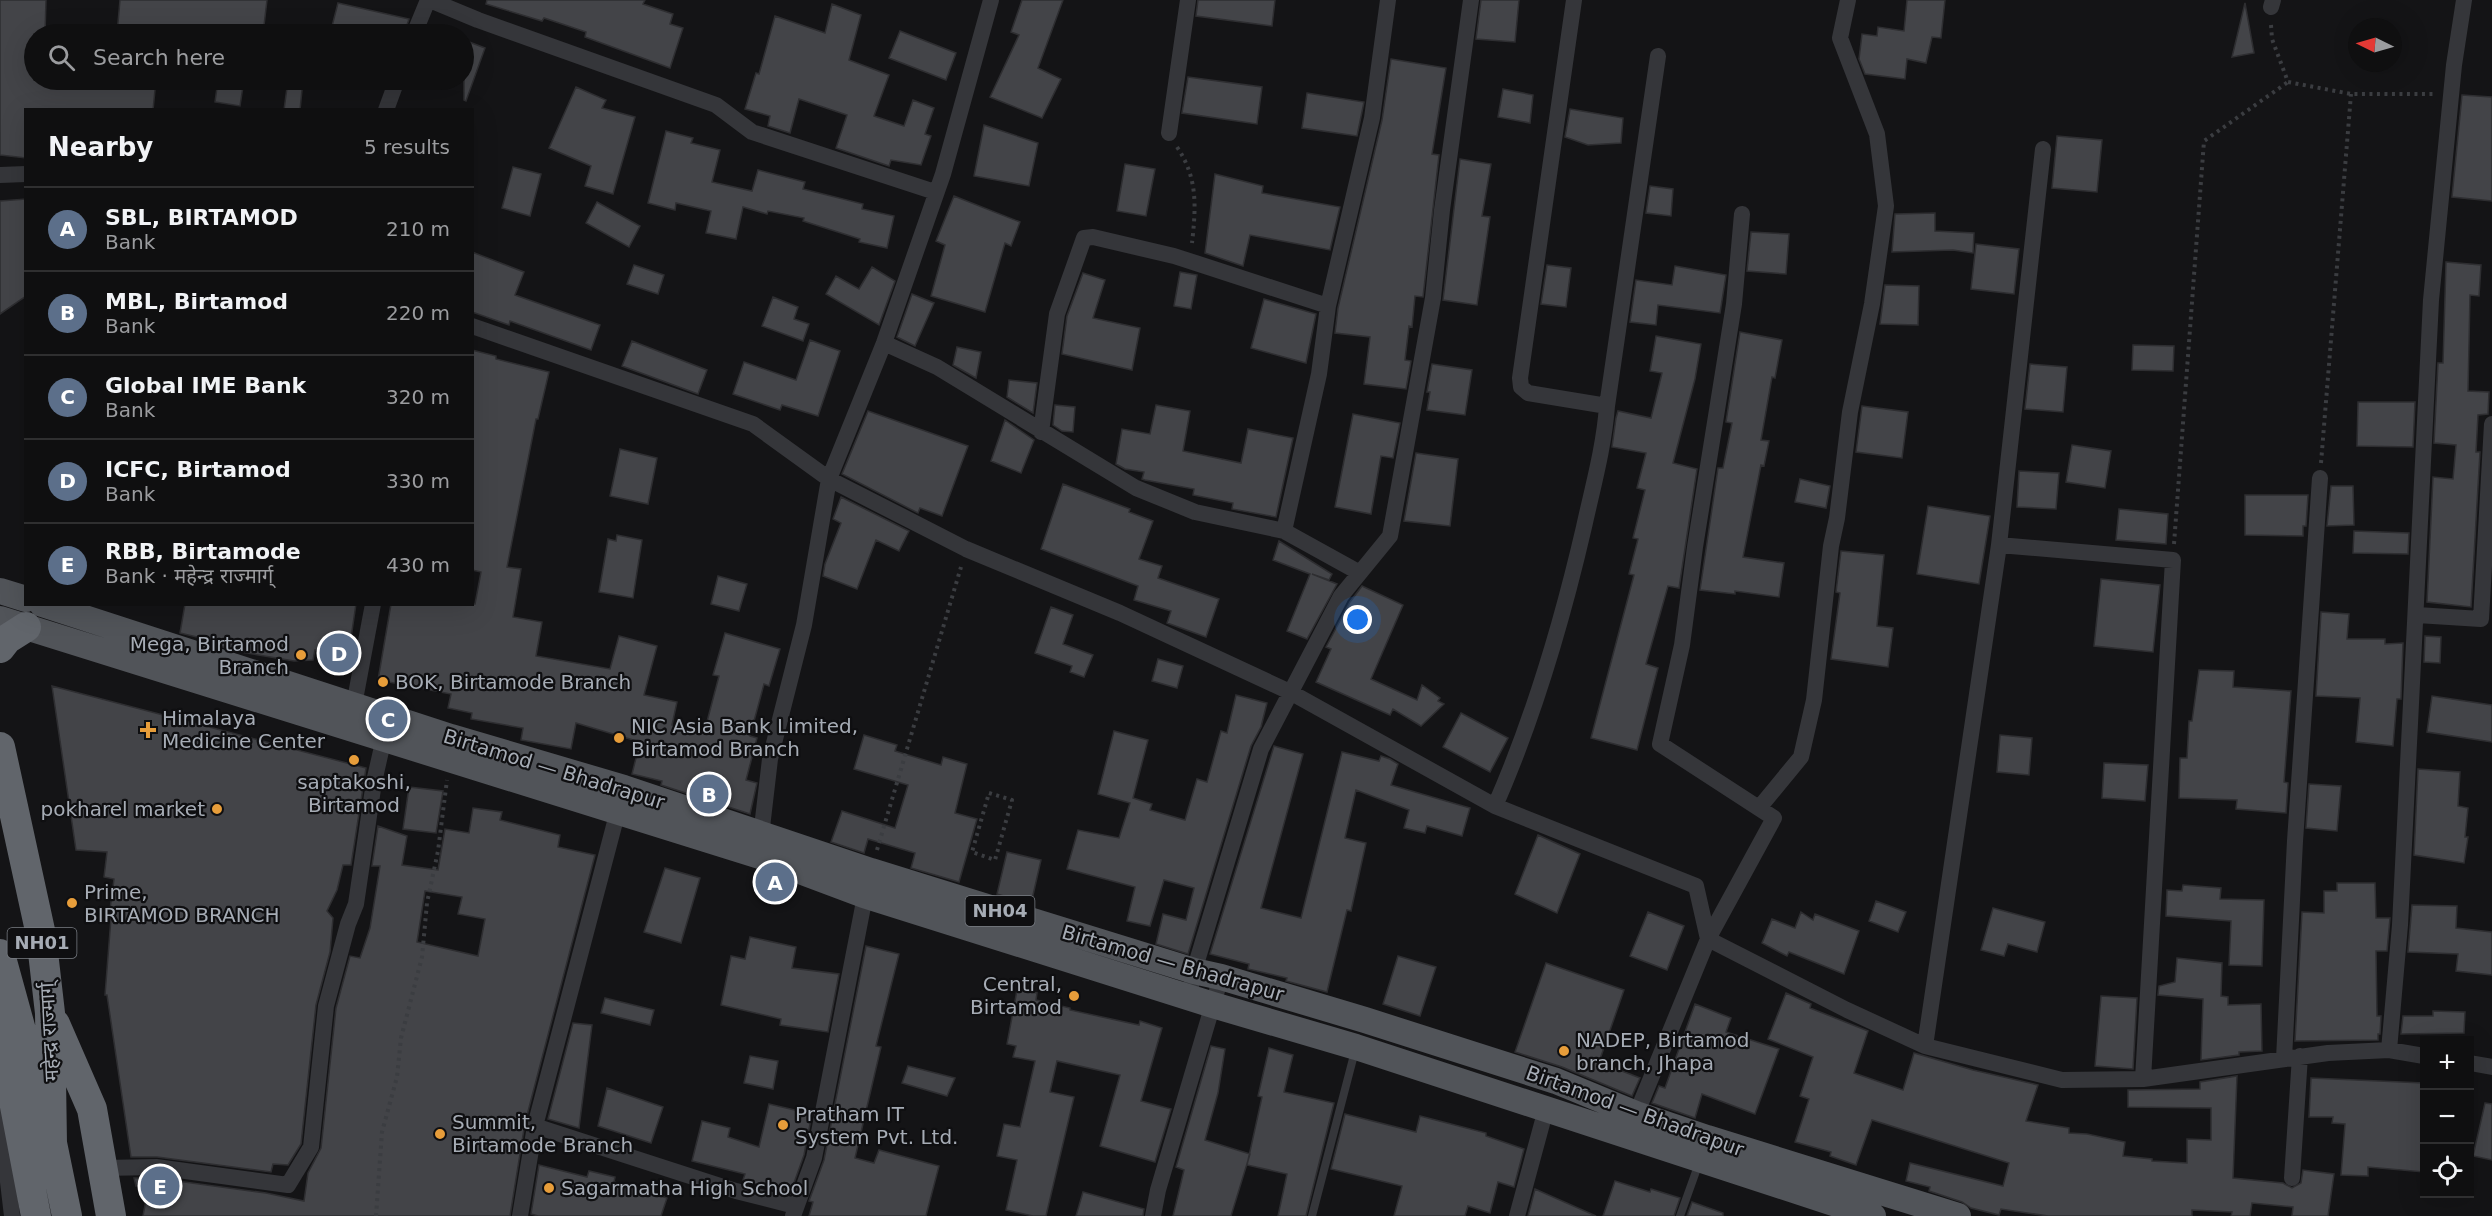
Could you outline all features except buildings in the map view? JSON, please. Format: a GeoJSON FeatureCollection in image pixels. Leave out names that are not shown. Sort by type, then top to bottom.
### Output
{"type":"FeatureCollection","features":[{"type":"Feature","properties":{"kind":"highway"},"geometry":{"type":"LineString","coordinates":[[0,648],[23,612]]}},
{"type":"Feature","properties":{"kind":"highway","name":"महेन्द्र राज्मार्ग्"},"geometry":{"type":"LineString","coordinates":[[0,747],[41,935],[50,1013],[52,1143]]}},
{"type":"Feature","properties":{"kind":"highway"},"geometry":{"type":"LineString","coordinates":[[3,967],[2,1038],[27,1213]]}},
{"type":"Feature","properties":{"kind":"highway","name":"महेन्द्र राज्मार्ग्"},"geometry":{"type":"LineString","coordinates":[[3,967],[52,1143],[67,1216]]}},
{"type":"Feature","properties":{"kind":"highway"},"geometry":{"type":"LineString","coordinates":[[50,1013],[92,1109],[111,1216]]}},
{"type":"Feature","properties":{"kind":"main road","name":"Birtamod — Bhadrapur"},"geometry":{"type":"LineString","coordinates":[[0,591],[23,612],[386,728],[621,799],[760,856],[864,895],[1213,1005],[1356,1047],[1546,1109],[1631,1125],[1866,1208]]}},
{"type":"Feature","properties":{"kind":"main road","name":"Birtamod — Bhadrapur"},"geometry":{"type":"LineString","coordinates":[[23,612],[354,705],[386,728],[449,759],[621,799],[761,836],[1194,971],[1365,1020],[1556,1081],[1631,1125],[1701,1159],[1866,1208],[1958,1216]]}},
{"type":"Feature","properties":{"kind":"street"},"geometry":{"type":"LineString","coordinates":[[418,24],[429,0],[478,20],[716,105],[752,132],[935,192]]}},
{"type":"Feature","properties":{"kind":"street"},"geometry":{"type":"LineString","coordinates":[[761,836],[770,759],[804,625],[829,479],[884,343],[943,174],[991,0]]}},
{"type":"Feature","properties":{"kind":"street"},"geometry":{"type":"LineString","coordinates":[[1169,133],[1188,0]]}},
{"type":"Feature","properties":{"kind":"street"},"geometry":{"type":"LineString","coordinates":[[1284,531],[1319,374],[1328,306],[1372,118],[1388,0]]}},
{"type":"Feature","properties":{"kind":"street"},"geometry":{"type":"LineString","coordinates":[[1189,996],[1194,971],[1261,749],[1341,596],[1390,536],[1433,298],[1442,210],[1471,0]]}},
{"type":"Feature","properties":{"kind":"street"},"geometry":{"type":"LineString","coordinates":[[1574,0],[1520,378],[1521,387],[1528,393],[1606,405]]}},
{"type":"Feature","properties":{"kind":"street"},"geometry":{"type":"LineString","coordinates":[[1759,808],[1801,757],[1814,700],[1831,546],[1837,518],[1850,412],[1872,304],[1886,206],[1877,135],[1840,38],[1848,0]]}},
{"type":"Feature","properties":{"kind":"street"},"geometry":{"type":"LineString","coordinates":[[2389,1050],[2400,926],[2431,300],[2451,94],[2464,0]]}},
{"type":"Feature","properties":{"kind":"street"},"geometry":{"type":"LineString","coordinates":[[1495,806],[1516,758],[1568,599],[1604,439],[1606,405],[1658,56]]}},
{"type":"Feature","properties":{"kind":"street"},"geometry":{"type":"LineString","coordinates":[[387,108],[393,90]]}},
{"type":"Feature","properties":{"kind":"street"},"geometry":{"type":"LineString","coordinates":[[1924,1046],[1998,545],[2043,149]]}},
{"type":"Feature","properties":{"kind":"street"},"geometry":{"type":"LineString","coordinates":[[0,175],[24,174]]}},
{"type":"Feature","properties":{"kind":"street"},"geometry":{"type":"LineString","coordinates":[[1631,1125],[1708,939],[1774,818],[1660,744],[1682,645],[1695,547],[1734,304],[1742,214]]}},
{"type":"Feature","properties":{"kind":"street"},"geometry":{"type":"LineString","coordinates":[[1041,432],[1057,314],[1084,238],[1093,237],[1190,261],[1328,306]]}},
{"type":"Feature","properties":{"kind":"street"},"geometry":{"type":"LineString","coordinates":[[474,327],[753,424],[829,479],[966,549],[1120,613],[1290,692],[1495,806],[1696,886],[1708,939]]}},
{"type":"Feature","properties":{"kind":"street"},"geometry":{"type":"LineString","coordinates":[[884,343],[937,367],[1136,488],[1195,512],[1284,531],[1360,573]]}},
{"type":"Feature","properties":{"kind":"street"},"geometry":{"type":"LineString","coordinates":[[2417,615],[2486,621],[2492,424]]}},
{"type":"Feature","properties":{"kind":"street"},"geometry":{"type":"LineString","coordinates":[[2292,1178],[2295,841],[2320,478]]}},
{"type":"Feature","properties":{"kind":"street"},"geometry":{"type":"LineString","coordinates":[[1998,545],[2173,560],[2143,1079]]}},
{"type":"Feature","properties":{"kind":"street"},"geometry":{"type":"LineString","coordinates":[[354,705],[373,606]]}},
{"type":"Feature","properties":{"kind":"street"},"geometry":{"type":"LineString","coordinates":[[104,1177],[156,1167],[288,1185],[311,1147],[326,1006],[348,924],[356,904],[365,837],[386,728]]}},
{"type":"Feature","properties":{"kind":"street"},"geometry":{"type":"LineString","coordinates":[[520,1216],[535,1126],[621,799]]}},
{"type":"Feature","properties":{"kind":"street"},"geometry":{"type":"LineString","coordinates":[[535,1126],[794,1211],[814,1158],[864,895],[871,871]]}},
{"type":"Feature","properties":{"kind":"street"},"geometry":{"type":"LineString","coordinates":[[1708,939],[1924,1046],[2062,1080],[2143,1079],[2292,1058],[2389,1050],[2420,1055]]}},
{"type":"Feature","properties":{"kind":"street"},"geometry":{"type":"LineString","coordinates":[[1153,1216],[1158,1190],[1221,977]]}},
{"type":"Feature","properties":{"kind":"street"},"geometry":{"type":"LineString","coordinates":[[2474,1065],[2492,1067]]}},
{"type":"Feature","properties":{"kind":"street"},"geometry":{"type":"LineString","coordinates":[[1517,1216],[1546,1109]]}},
{"type":"Feature","properties":{"kind":"street"},"geometry":{"type":"LineString","coordinates":[[0,1113],[27,1213]]}},
{"type":"Feature","properties":{"kind":"lane"},"geometry":{"type":"LineString","coordinates":[[1312,1216],[1356,1047]]}},
{"type":"Feature","properties":{"kind":"lane"},"geometry":{"type":"LineString","coordinates":[[1680,1216],[1701,1159]]}},
{"type":"Feature","properties":{"kind":"path"},"geometry":{"type":"LineString","coordinates":[[2272,4],[2272,39],[2288,82]]}},
{"type":"Feature","properties":{"kind":"path"},"geometry":{"type":"LineString","coordinates":[[2173,560],[2205,141],[2288,82],[2351,94],[2451,94]]}},
{"type":"Feature","properties":{"kind":"path"},"geometry":{"type":"LineString","coordinates":[[2320,478],[2351,94]]}},
{"type":"Feature","properties":{"kind":"path"},"geometry":{"type":"LineString","coordinates":[[1169,133],[1189,164],[1196,207],[1190,261]]}},
{"type":"Feature","properties":{"kind":"path"},"geometry":{"type":"LineString","coordinates":[[871,871],[966,549]]}},
{"type":"Feature","properties":{"kind":"path"},"geometry":{"type":"LineString","coordinates":[[375,1216],[382,1131],[397,1077],[401,1038],[422,957],[427,903],[438,851],[449,759]]}},
{"type":"Feature","properties":{"kind":"path"},"geometry":{"type":"LineString","coordinates":[[989,793],[1012,800],[995,860],[972,852],[989,793]]}},
{"type":"Feature","properties":{"kind":"place","name":"ICFC, Birtamod"},"geometry":{"type":"Point","coordinates":[339,653]}},
{"type":"Feature","properties":{"kind":"place","name":"Mega, Birtamod Branch"},"geometry":{"type":"Point","coordinates":[301,655]}},
{"type":"Feature","properties":{"kind":"place","name":"BOK, Birtamode Branch"},"geometry":{"type":"Point","coordinates":[383,682]}},
{"type":"Feature","properties":{"kind":"place","name":"Global IME Bank"},"geometry":{"type":"Point","coordinates":[388,719]}},
{"type":"Feature","properties":{"kind":"place","name":"Himalaya Medicine Center"},"geometry":{"type":"Point","coordinates":[148,730]}},
{"type":"Feature","properties":{"kind":"place","name":"NIC Asia Bank Limited, Birtamod Branch"},"geometry":{"type":"Point","coordinates":[619,738]}},
{"type":"Feature","properties":{"kind":"place","name":"saptakoshi, Birtamod"},"geometry":{"type":"Point","coordinates":[354,760]}},
{"type":"Feature","properties":{"kind":"place","name":"MBL, Birtamod"},"geometry":{"type":"Point","coordinates":[709,794]}},
{"type":"Feature","properties":{"kind":"place","name":"pokharel market"},"geometry":{"type":"Point","coordinates":[217,809]}},
{"type":"Feature","properties":{"kind":"place","name":"SBL, BIRTAMOD"},"geometry":{"type":"Point","coordinates":[775,882]}},
{"type":"Feature","properties":{"kind":"place","name":"Prime, BIRTAMOD BRANCH"},"geometry":{"type":"Point","coordinates":[72,903]}},
{"type":"Feature","properties":{"kind":"place","name":"Central, Birtamod"},"geometry":{"type":"Point","coordinates":[1074,996]}},
{"type":"Feature","properties":{"kind":"place","name":"NADEP, Birtamod branch, Jhapa"},"geometry":{"type":"Point","coordinates":[1564,1051]}},
{"type":"Feature","properties":{"kind":"place","name":"Pratham IT System Pvt. Ltd."},"geometry":{"type":"Point","coordinates":[783,1125]}},
{"type":"Feature","properties":{"kind":"place","name":"Summit, Birtamode Branch"},"geometry":{"type":"Point","coordinates":[440,1134]}},
{"type":"Feature","properties":{"kind":"place","name":"RBB, Birtamode"},"geometry":{"type":"Point","coordinates":[160,1186]}},
{"type":"Feature","properties":{"kind":"place","name":"Sagarmatha High School"},"geometry":{"type":"Point","coordinates":[549,1188]}}]}
